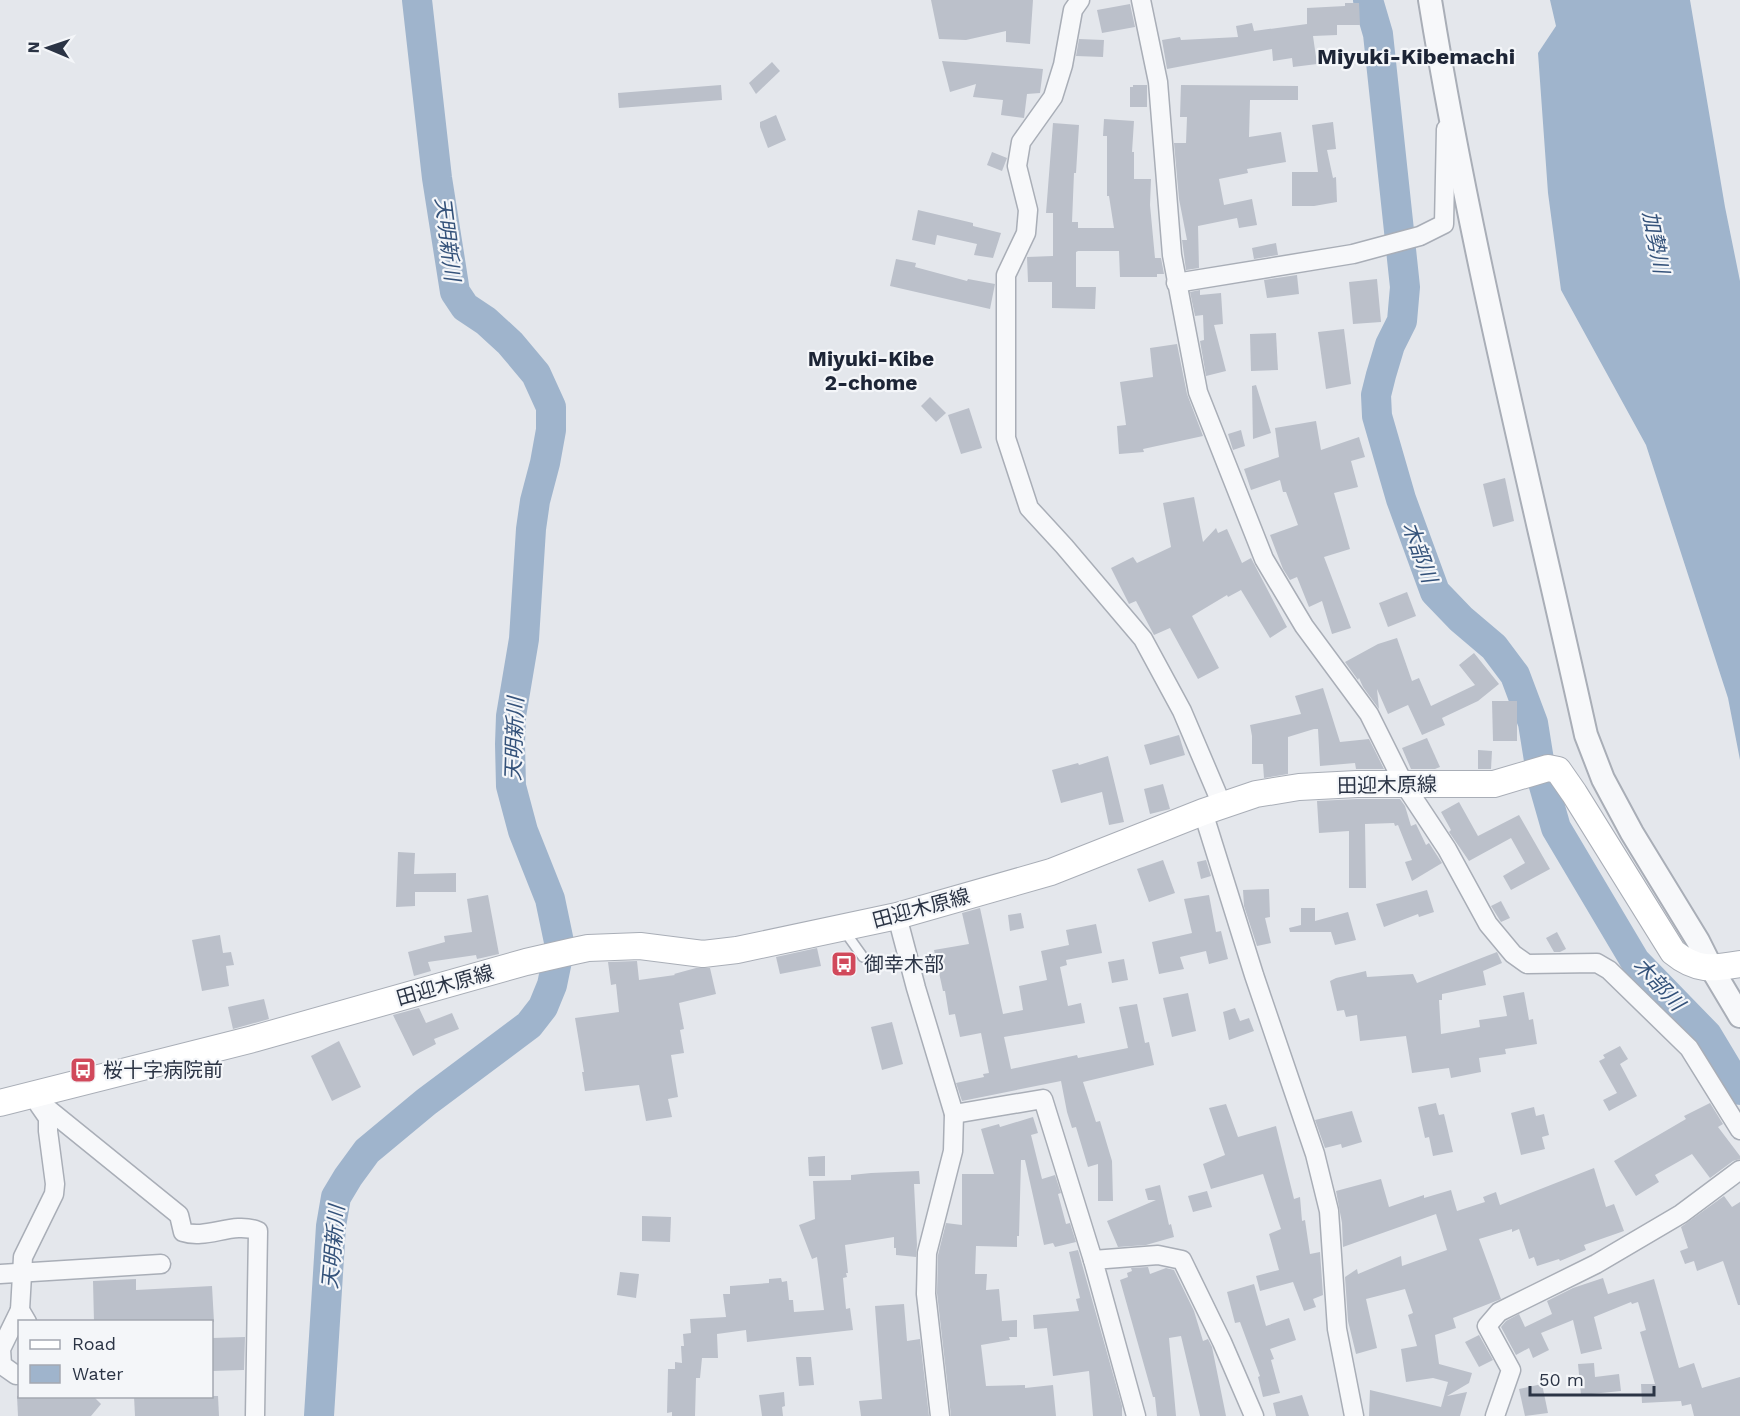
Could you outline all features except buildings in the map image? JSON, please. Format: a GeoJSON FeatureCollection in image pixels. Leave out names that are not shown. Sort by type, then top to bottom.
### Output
{"type":"FeatureCollection","features":[{"type":"Feature","properties":{"kind":"main road","name":"田迎木原線"},"geometry":{"type":"LineString","coordinates":[[0,1103],[253,1039],[526,962],[588,948],[640,946],[703,954],[737,950],[897,915],[1051,872],[1256,794],[1299,787],[1494,784],[1548,768],[1558,770],[1673,952],[1686,963],[1712,969],[1740,964]]}},
{"type":"Feature","properties":{"kind":"street"},"geometry":{"type":"LineString","coordinates":[[1080,0],[1073,10],[1063,65],[1053,97],[1021,142],[1017,166],[1028,210],[1026,233],[1006,275],[1006,438],[1029,508],[1065,546],[1143,639],[1182,711],[1212,809],[1254,975],[1315,1154],[1329,1211],[1337,1329],[1354,1416]]}},
{"type":"Feature","properties":{"kind":"street"},"geometry":{"type":"LineString","coordinates":[[1140,0],[1158,82],[1176,283],[1198,392],[1263,559],[1304,626],[1369,714],[1404,784],[1447,849],[1488,924],[1513,954],[1527,964],[1597,963],[1609,970],[1689,1048],[1740,1130]]}},
{"type":"Feature","properties":{"kind":"street"},"geometry":{"type":"LineString","coordinates":[[1430,0],[1447,103],[1495,331],[1586,735],[1603,778],[1622,815],[1740,1016]]}},
{"type":"Feature","properties":{"kind":"street"},"geometry":{"type":"LineString","coordinates":[[1176,283],[1363,251],[1420,236],[1444,224],[1447,103]]}},
{"type":"Feature","properties":{"kind":"street"},"geometry":{"type":"LineString","coordinates":[[897,915],[916,988],[954,1114],[953,1151],[927,1253],[926,1294],[940,1416]]}},
{"type":"Feature","properties":{"kind":"street"},"geometry":{"type":"LineString","coordinates":[[23,1316],[23,1257],[54,1194],[48,1118],[32,1096]]}},
{"type":"Feature","properties":{"kind":"street"},"geometry":{"type":"LineString","coordinates":[[32,1096],[179,1215],[183,1232],[193,1235],[249,1227],[258,1231],[255,1416]]}},
{"type":"Feature","properties":{"kind":"street"},"geometry":{"type":"LineString","coordinates":[[954,1114],[1043,1099],[1093,1260],[1136,1416]]}},
{"type":"Feature","properties":{"kind":"street"},"geometry":{"type":"LineString","coordinates":[[1495,1416],[1512,1370],[1487,1326],[1499,1312],[1596,1264],[1681,1214],[1740,1170]]}},
{"type":"Feature","properties":{"kind":"street"},"geometry":{"type":"LineString","coordinates":[[1093,1260],[1158,1255],[1182,1260],[1222,1342],[1254,1416]]}},
{"type":"Feature","properties":{"kind":"street"},"geometry":{"type":"LineString","coordinates":[[0,1274],[161,1264]]}},
{"type":"Feature","properties":{"kind":"street"},"geometry":{"type":"LineString","coordinates":[[16,1375],[2,1365],[1,1349],[18,1324]]}},
{"type":"Feature","properties":{"kind":"lane"},"geometry":{"type":"LineString","coordinates":[[842,928],[863,957]]}},
{"type":"Feature","properties":{"kind":"water","name":"加勢川"},"geometry":{"type":"Polygon","coordinates":[[[1550,0],[1690,0],[1725,207],[1740,281],[1740,760],[1728,698],[1646,445],[1561,290],[1548,193],[1538,53],[1556,26],[1550,0]]]}},
{"type":"Feature","properties":{"kind":"waterway","name":"天明新川"},"geometry":{"type":"LineString","coordinates":[[319,1416],[331,1226],[336,1197],[367,1151],[426,1102],[529,1025],[543,1007],[552,985],[559,951],[550,899],[523,831],[511,786],[510,744],[511,716],[524,639],[531,529],[551,430],[551,407],[536,374],[510,343],[486,321],[465,307],[455,292],[437,178],[417,0]]}},
{"type":"Feature","properties":{"kind":"waterway","name":"木部川"},"geometry":{"type":"LineString","coordinates":[[1368,0],[1378,34],[1405,287],[1402,321],[1390,345],[1376,395],[1377,416],[1401,499],[1435,592],[1461,619],[1494,647],[1515,675],[1533,723],[1542,779],[1556,828],[1635,961],[1707,1035],[1740,1090]]}},
{"type":"Feature","properties":{"kind":"place","name":"御幸木部"},"geometry":{"type":"Point","coordinates":[844,964]}},
{"type":"Feature","properties":{"kind":"place","name":"桜十字病院前"},"geometry":{"type":"Point","coordinates":[83,1070]}},
{"type":"Feature","properties":{"kind":"district","name":"Miyuki-Kibemachi"},"geometry":{"type":"Point","coordinates":[1416,56]}},
{"type":"Feature","properties":{"kind":"district","name":"Miyuki-Kibe 2-chome"},"geometry":{"type":"Point","coordinates":[871,370]}}]}
